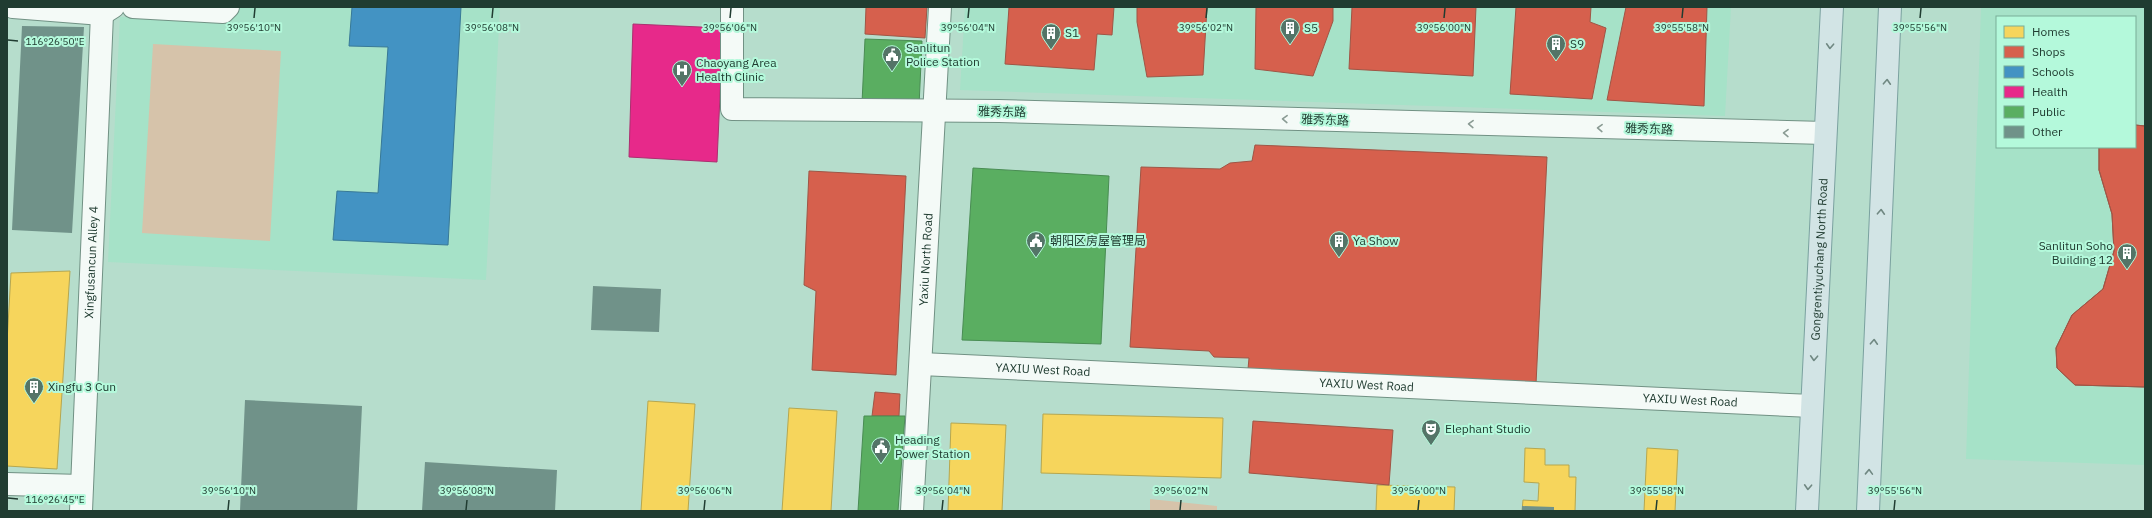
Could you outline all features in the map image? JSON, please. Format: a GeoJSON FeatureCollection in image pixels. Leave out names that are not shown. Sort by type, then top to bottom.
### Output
{"type":"FeatureCollection","features":[{"type":"Feature","properties":{"kind":"main road","name":"Gongrentiyuchang North Road"},"geometry":{"type":"LineString","coordinates":[[1807,511],[1832,7]]}},
{"type":"Feature","properties":{"kind":"main road"},"geometry":{"type":"LineString","coordinates":[[1868,511],[1890,7]]}},
{"type":"Feature","properties":{"kind":"street","name":"Xingfusancun Alley 4"},"geometry":{"type":"LineString","coordinates":[[13,7],[107,10],[81,511]]}},
{"type":"Feature","properties":{"kind":"street"},"geometry":{"type":"LineString","coordinates":[[133,7],[223,12],[228,7]]}},
{"type":"Feature","properties":{"kind":"street","name":"雅秀东路"},"geometry":{"type":"LineString","coordinates":[[732,7],[732,109],[936,111],[1825,134]]}},
{"type":"Feature","properties":{"kind":"street","name":"Yaxiu North Road"},"geometry":{"type":"LineString","coordinates":[[912,511],[936,111],[940,7]]}},
{"type":"Feature","properties":{"kind":"street","name":"YAXIU West Road"},"geometry":{"type":"LineString","coordinates":[[921,364],[1812,406]]}},
{"type":"Feature","properties":{"kind":"street"},"geometry":{"type":"LineString","coordinates":[[7,484],[82,486]]}},
{"type":"Feature","properties":{"kind":"shaded area"},"geometry":{"type":"Polygon","coordinates":[[[240,7],[500,7],[486,280],[108,262],[120,17],[227,20],[240,7]]]}},
{"type":"Feature","properties":{"kind":"shaded area"},"geometry":{"type":"Polygon","coordinates":[[[965,7],[1731,7],[1725,116],[960,90],[965,7]]]}},
{"type":"Feature","properties":{"kind":"shaded area"},"geometry":{"type":"Polygon","coordinates":[[[1981,7],[2145,7],[2145,465],[1966,459],[1981,7]]]}},
{"type":"Feature","properties":{"kind":"shaded area"},"geometry":{"type":"Polygon","coordinates":[[[153,44],[281,51],[270,241],[142,233],[153,44]]]}},
{"type":"Feature","properties":{"kind":"shaded area"},"geometry":{"type":"Polygon","coordinates":[[[1150,499],[1217,506],[1217,511],[1150,511],[1150,499]]]}},
{"type":"Feature","properties":{"kind":"building: Homes","name":"Xingfu 3 Cun"},"geometry":{"type":"Polygon","coordinates":[[[70,271],[57,469],[7,466],[7,342],[11,273],[70,271]]]}},
{"type":"Feature","properties":{"kind":"building: Homes"},"geometry":{"type":"Polygon","coordinates":[[[648,401],[695,404],[688,511],[641,511],[648,401]]]}},
{"type":"Feature","properties":{"kind":"building: Homes"},"geometry":{"type":"Polygon","coordinates":[[[789,408],[837,411],[831,511],[782,511],[789,408]]]}},
{"type":"Feature","properties":{"kind":"building: Homes"},"geometry":{"type":"Polygon","coordinates":[[[1043,414],[1223,418],[1221,478],[1041,473],[1043,414]]]}},
{"type":"Feature","properties":{"kind":"building: Homes"},"geometry":{"type":"Polygon","coordinates":[[[951,423],[1006,425],[1002,511],[948,511],[951,423]]]}},
{"type":"Feature","properties":{"kind":"building: Homes"},"geometry":{"type":"Polygon","coordinates":[[[1525,448],[1545,449],[1545,465],[1569,465],[1569,477],[1576,477],[1575,511],[1522,511],[1523,500],[1538,501],[1539,483],[1524,482],[1525,448]]]}},
{"type":"Feature","properties":{"kind":"building: Homes"},"geometry":{"type":"Polygon","coordinates":[[[1647,448],[1678,450],[1675,511],[1644,511],[1647,448]]]}},
{"type":"Feature","properties":{"kind":"building: Homes"},"geometry":{"type":"Polygon","coordinates":[[[1377,485],[1455,487],[1454,511],[1376,511],[1377,485]]]}},
{"type":"Feature","properties":{"kind":"building: Shops"},"geometry":{"type":"Polygon","coordinates":[[[866,7],[927,7],[925,38],[865,34],[866,7]]]}},
{"type":"Feature","properties":{"kind":"building: Shops","name":"S1"},"geometry":{"type":"Polygon","coordinates":[[[1009,7],[1114,7],[1112,35],[1097,34],[1094,70],[1005,64],[1009,7]]]}},
{"type":"Feature","properties":{"kind":"building: Shops"},"geometry":{"type":"Polygon","coordinates":[[[1137,7],[1207,7],[1203,75],[1147,77],[1137,22],[1137,7]]]}},
{"type":"Feature","properties":{"kind":"building: Shops","name":"S5"},"geometry":{"type":"Polygon","coordinates":[[[1256,7],[1333,7],[1333,21],[1313,76],[1255,69],[1256,7]]]}},
{"type":"Feature","properties":{"kind":"building: Shops"},"geometry":{"type":"Polygon","coordinates":[[[1352,7],[1476,7],[1473,76],[1349,69],[1352,7]]]}},
{"type":"Feature","properties":{"kind":"building: Shops","name":"S9"},"geometry":{"type":"Polygon","coordinates":[[[1516,7],[1591,7],[1590,22],[1606,28],[1592,99],[1510,94],[1516,7]]]}},
{"type":"Feature","properties":{"kind":"building: Shops"},"geometry":{"type":"Polygon","coordinates":[[[1626,7],[1707,7],[1704,106],[1607,100],[1626,7]]]}},
{"type":"Feature","properties":{"kind":"building: Shops","name":"Sanlitun Soho Building 12"},"geometry":{"type":"Polygon","coordinates":[[[2136,125],[2145,126],[2145,387],[2075,385],[2057,368],[2056,348],[2072,315],[2103,289],[2114,251],[2112,214],[2099,170],[2099,148],[2136,148],[2136,125]]]}},
{"type":"Feature","properties":{"kind":"building: Shops","name":"Sanlitun Soho Building 12"},"geometry":{"type":"Polygon","coordinates":[[[2136,125],[2145,126],[2145,387],[2075,385],[2057,368],[2056,348],[2072,315],[2103,289],[2114,251],[2112,214],[2099,170],[2099,148],[2136,148],[2136,125]]]}},
{"type":"Feature","properties":{"kind":"building: Shops","name":"Ya Show"},"geometry":{"type":"Polygon","coordinates":[[[1255,145],[1547,157],[1536,384],[1248,369],[1249,358],[1214,357],[1209,351],[1130,347],[1141,167],[1220,169],[1230,163],[1252,161],[1255,145]]]}},
{"type":"Feature","properties":{"kind":"building: Shops"},"geometry":{"type":"Polygon","coordinates":[[[809,171],[906,176],[896,375],[812,370],[816,291],[804,285],[809,171]]]}},
{"type":"Feature","properties":{"kind":"building: Shops"},"geometry":{"type":"Polygon","coordinates":[[[875,392],[900,394],[899,416],[872,416],[875,392]]]}},
{"type":"Feature","properties":{"kind":"building: Shops"},"geometry":{"type":"Polygon","coordinates":[[[1253,421],[1393,430],[1389,485],[1249,473],[1253,421]]]}},
{"type":"Feature","properties":{"kind":"building: Schools"},"geometry":{"type":"Polygon","coordinates":[[[352,7],[461,7],[448,245],[333,240],[337,191],[378,193],[388,47],[349,46],[352,7]]]}},
{"type":"Feature","properties":{"kind":"building: Health"},"geometry":{"type":"Polygon","coordinates":[[[633,24],[723,28],[717,162],[629,157],[633,24]]]}},
{"type":"Feature","properties":{"kind":"building: Public","name":"Sanlitun Police Station"},"geometry":{"type":"Polygon","coordinates":[[[865,39],[922,41],[919,106],[862,103],[865,39]]]}},
{"type":"Feature","properties":{"kind":"building: Public","name":"朝阳区房屋管理局"},"geometry":{"type":"Polygon","coordinates":[[[973,168],[1109,176],[1101,344],[962,340],[973,168]]]}},
{"type":"Feature","properties":{"kind":"building: Public","name":"Heading Power Station"},"geometry":{"type":"Polygon","coordinates":[[[864,416],[905,416],[898,511],[858,511],[864,416]]]}},
{"type":"Feature","properties":{"kind":"building: Other"},"geometry":{"type":"Polygon","coordinates":[[[22,26],[84,27],[72,233],[12,230],[22,26]]]}},
{"type":"Feature","properties":{"kind":"building: Other"},"geometry":{"type":"Polygon","coordinates":[[[593,286],[661,289],[659,332],[591,330],[593,286]]]}},
{"type":"Feature","properties":{"kind":"building: Other"},"geometry":{"type":"Polygon","coordinates":[[[245,400],[362,406],[357,511],[240,511],[245,400]]]}},
{"type":"Feature","properties":{"kind":"building: Other"},"geometry":{"type":"Polygon","coordinates":[[[425,462],[557,470],[555,511],[422,511],[425,462]]]}},
{"type":"Feature","properties":{"kind":"building: Other"},"geometry":{"type":"Polygon","coordinates":[[[1522,506],[1554,507],[1554,511],[1522,511],[1522,506]]]}},
{"type":"Feature","properties":{"kind":"place","name":"S5"},"geometry":{"type":"Point","coordinates":[1290,45]}},
{"type":"Feature","properties":{"kind":"place","name":"S1"},"geometry":{"type":"Point","coordinates":[1051,50]}},
{"type":"Feature","properties":{"kind":"place","name":"S9"},"geometry":{"type":"Point","coordinates":[1556,61]}},
{"type":"Feature","properties":{"kind":"place","name":"Sanlitun Police Station"},"geometry":{"type":"Point","coordinates":[892,72]}},
{"type":"Feature","properties":{"kind":"place","name":"Chaoyang Area Health Clinic"},"geometry":{"type":"Point","coordinates":[682,87]}},
{"type":"Feature","properties":{"kind":"place","name":"朝阳区房屋管理局"},"geometry":{"type":"Point","coordinates":[1036,258]}},
{"type":"Feature","properties":{"kind":"place","name":"Ya Show"},"geometry":{"type":"Point","coordinates":[1339,258]}},
{"type":"Feature","properties":{"kind":"place","name":"Sanlitun Soho Building 12"},"geometry":{"type":"Point","coordinates":[2127,270]}},
{"type":"Feature","properties":{"kind":"place","name":"Xingfu 3 Cun"},"geometry":{"type":"Point","coordinates":[34,404]}},
{"type":"Feature","properties":{"kind":"place","name":"Elephant Studio"},"geometry":{"type":"Point","coordinates":[1431,446]}},
{"type":"Feature","properties":{"kind":"place","name":"Heading Power Station"},"geometry":{"type":"Point","coordinates":[881,464]}}]}
